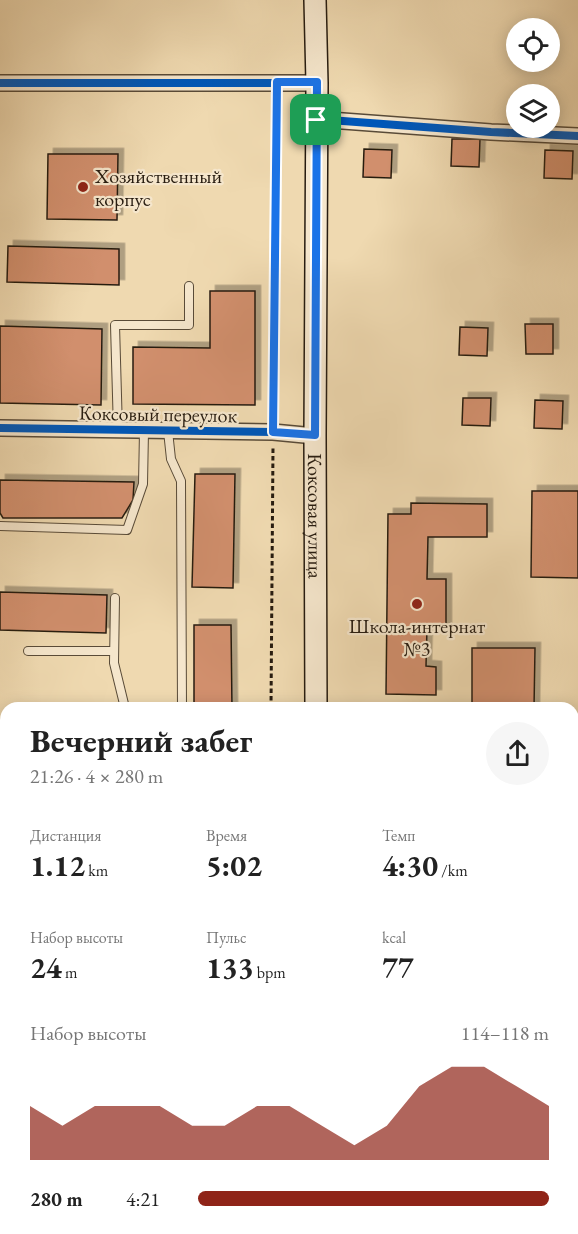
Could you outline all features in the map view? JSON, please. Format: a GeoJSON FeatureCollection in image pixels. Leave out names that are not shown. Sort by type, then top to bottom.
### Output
{"type":"FeatureCollection","features":[{"type":"Feature","properties":{"kind":"main road","name":"Коксовая улица"},"geometry":{"type":"LineString","coordinates":[[315,0],[317,82],[316,702]]}},
{"type":"Feature","properties":{"kind":"street"},"geometry":{"type":"LineString","coordinates":[[0,83],[317,82]]}},
{"type":"Feature","properties":{"kind":"street"},"geometry":{"type":"LineString","coordinates":[[316,120],[578,136]]}},
{"type":"Feature","properties":{"kind":"street","name":"Коксовый переулок"},"geometry":{"type":"LineString","coordinates":[[0,428],[273,432],[315,435]]}},
{"type":"Feature","properties":{"kind":"lane"},"geometry":{"type":"LineString","coordinates":[[118,430],[115,325],[189,325],[189,286]]}},
{"type":"Feature","properties":{"kind":"lane"},"geometry":{"type":"LineString","coordinates":[[0,526],[127,531],[144,484],[144,431]]}},
{"type":"Feature","properties":{"kind":"lane"},"geometry":{"type":"LineString","coordinates":[[168,431],[171,459],[181,482],[182,702]]}},
{"type":"Feature","properties":{"kind":"lane"},"geometry":{"type":"LineString","coordinates":[[115,598],[114,663],[124,702]]}},
{"type":"Feature","properties":{"kind":"lane"},"geometry":{"type":"LineString","coordinates":[[28,651],[114,651]]}},
{"type":"Feature","properties":{"kind":"path"},"geometry":{"type":"LineString","coordinates":[[271,702],[277,82]]}},
{"type":"Feature","properties":{"kind":"building"},"geometry":{"type":"Polygon","coordinates":[[[452,139],[480,139],[479,167],[451,166],[452,139]]]}},
{"type":"Feature","properties":{"kind":"building"},"geometry":{"type":"Polygon","coordinates":[[[364,149],[392,150],[391,178],[363,177],[364,149]]]}},
{"type":"Feature","properties":{"kind":"building"},"geometry":{"type":"Polygon","coordinates":[[[545,150],[573,151],[572,179],[544,178],[545,150]]]}},
{"type":"Feature","properties":{"kind":"building","name":"Хозяйственный корпус"},"geometry":{"type":"Polygon","coordinates":[[[48,154],[118,154],[117,220],[47,219],[48,154]]]}},
{"type":"Feature","properties":{"kind":"building","name":"Хозяйственный корпус"},"geometry":{"type":"Polygon","coordinates":[[[8,246],[119,249],[119,285],[7,282],[8,246]]]}},
{"type":"Feature","properties":{"kind":"building"},"geometry":{"type":"Polygon","coordinates":[[[210,291],[255,291],[255,405],[133,404],[133,347],[210,348],[210,291]]]}},
{"type":"Feature","properties":{"kind":"building"},"geometry":{"type":"Polygon","coordinates":[[[525,324],[553,324],[553,354],[526,354],[525,324]]]}},
{"type":"Feature","properties":{"kind":"building"},"geometry":{"type":"Polygon","coordinates":[[[0,326],[102,329],[101,405],[0,403],[0,326]]]}},
{"type":"Feature","properties":{"kind":"building"},"geometry":{"type":"Polygon","coordinates":[[[460,327],[488,328],[487,356],[459,355],[460,327]]]}},
{"type":"Feature","properties":{"kind":"building"},"geometry":{"type":"Polygon","coordinates":[[[463,398],[491,398],[490,426],[462,425],[463,398]]]}},
{"type":"Feature","properties":{"kind":"building"},"geometry":{"type":"Polygon","coordinates":[[[535,400],[563,401],[562,429],[534,428],[535,400]]]}},
{"type":"Feature","properties":{"kind":"building"},"geometry":{"type":"Polygon","coordinates":[[[195,474],[235,474],[233,588],[192,587],[195,474]]]}},
{"type":"Feature","properties":{"kind":"building"},"geometry":{"type":"Polygon","coordinates":[[[0,480],[134,482],[133,500],[122,518],[3,518],[0,513],[0,480]]]}},
{"type":"Feature","properties":{"kind":"building"},"geometry":{"type":"Polygon","coordinates":[[[532,491],[578,491],[578,578],[531,577],[532,491]]]}},
{"type":"Feature","properties":{"kind":"building","name":"Школа-интернат №3"},"geometry":{"type":"Polygon","coordinates":[[[411,503],[487,504],[487,537],[428,537],[427,579],[446,579],[446,629],[427,628],[426,666],[436,667],[436,695],[386,694],[388,514],[411,514],[411,503]]]}},
{"type":"Feature","properties":{"kind":"building"},"geometry":{"type":"Polygon","coordinates":[[[0,592],[107,595],[106,633],[0,630],[0,592]]]}},
{"type":"Feature","properties":{"kind":"building"},"geometry":{"type":"Polygon","coordinates":[[[194,625],[231,625],[232,702],[194,702],[194,625]]]}},
{"type":"Feature","properties":{"kind":"building"},"geometry":{"type":"Polygon","coordinates":[[[472,648],[535,648],[534,702],[472,702],[472,648]]]}},
{"type":"Feature","properties":{"kind":"cycle path"},"geometry":{"type":"LineString","coordinates":[[0,83],[317,83]]}},
{"type":"Feature","properties":{"kind":"cycle path"},"geometry":{"type":"LineString","coordinates":[[316,119],[578,136]]}},
{"type":"Feature","properties":{"kind":"cycle path"},"geometry":{"type":"LineString","coordinates":[[0,428],[273,432],[315,436]]}},
{"type":"Feature","properties":{"kind":"place","name":"Хозяйственный корпус"},"geometry":{"type":"Point","coordinates":[83,187]}},
{"type":"Feature","properties":{"kind":"place","name":"Школа-интернат №3"},"geometry":{"type":"Point","coordinates":[417,604]}},
{"type":"Feature","properties":{"kind":"route"},"geometry":{"type":"LineString","coordinates":[[277,82],[317,82],[316,120],[315,357],[315,435],[273,432],[277,82]]}}]}
